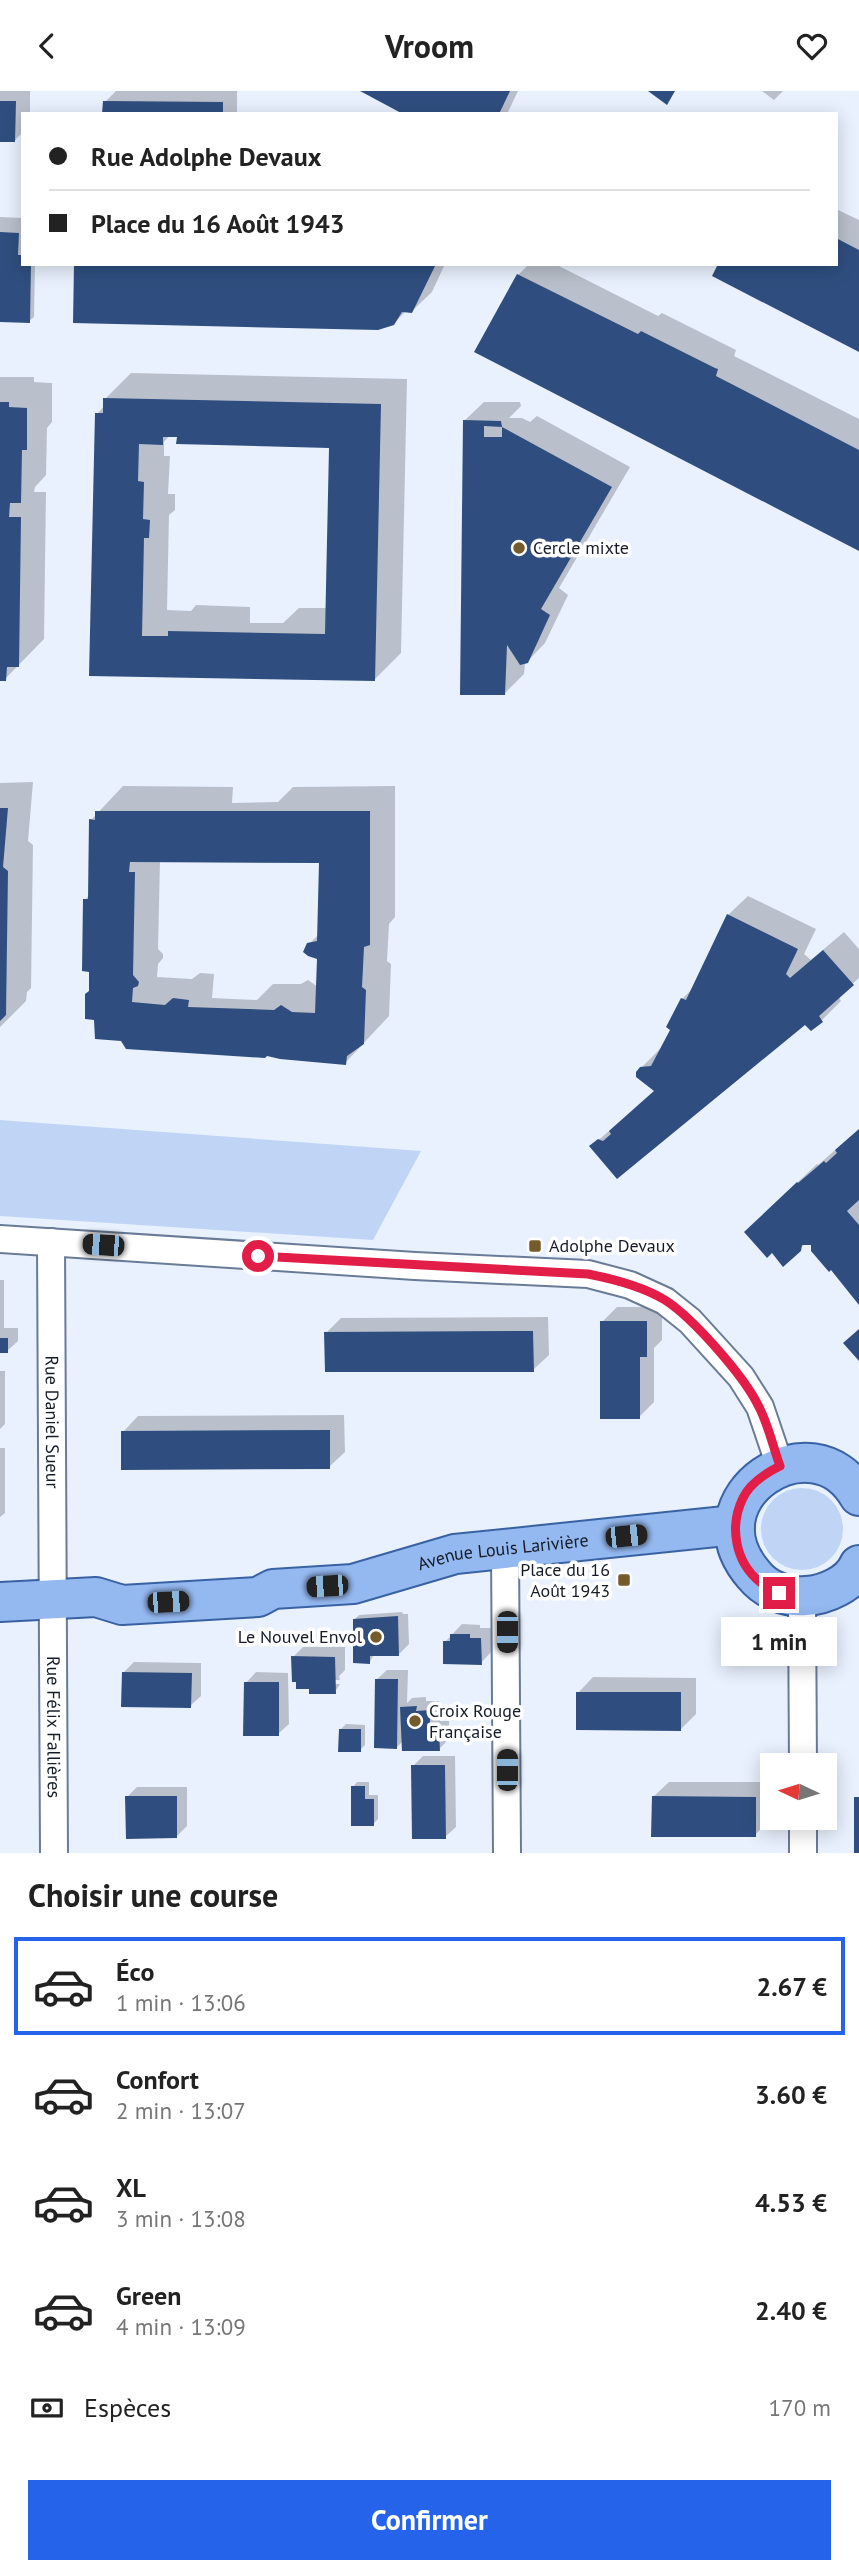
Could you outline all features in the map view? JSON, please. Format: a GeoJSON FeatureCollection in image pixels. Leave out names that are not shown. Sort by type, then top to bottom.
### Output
{"type":"FeatureCollection","features":[{"type":"Feature","properties":{"kind":"main road"},"geometry":{"type":"LineString","coordinates":[[855,1482],[818,1465],[780,1466],[763,1475],[743,1496],[735,1525],[736,1545],[744,1564],[759,1582],[779,1593],[802,1597],[819,1595],[834,1588],[858,1570]]}},
{"type":"Feature","properties":{"kind":"main road","name":"Avenue Louis Larivière"},"geometry":{"type":"LineString","coordinates":[[0,1602],[96,1597],[122,1581],[228,1574],[265,1581],[273,1589],[353,1584],[455,1554],[735,1525]]}},
{"type":"Feature","properties":{"kind":"street"},"geometry":{"type":"LineString","coordinates":[[0,1239],[415,1266],[588,1274],[630,1285],[665,1301],[690,1321],[741,1377],[760,1407],[780,1466]]}},
{"type":"Feature","properties":{"kind":"street","name":"Rue Daniel Sueur"},"geometry":{"type":"LineString","coordinates":[[51,1242],[53,1601]]}},
{"type":"Feature","properties":{"kind":"street"},"geometry":{"type":"LineString","coordinates":[[505,1548],[507,1853]]}},
{"type":"Feature","properties":{"kind":"street"},"geometry":{"type":"LineString","coordinates":[[802,1597],[803,1753]]}},
{"type":"Feature","properties":{"kind":"street","name":"Rue Félix Fallières"},"geometry":{"type":"LineString","coordinates":[[53,1601],[54,1853]]}},
{"type":"Feature","properties":{"kind":"street"},"geometry":{"type":"LineString","coordinates":[[803,1831],[803,1853]]}},
{"type":"Feature","properties":{"kind":"shaded area"},"geometry":{"type":"Polygon","coordinates":[[[0,1120],[421,1151],[373,1240],[0,1216],[0,1120]]]}},
{"type":"Feature","properties":{"kind":"shaded area"},"geometry":{"type":"Polygon","coordinates":[[[802,1488],[818,1491],[831,1500],[840,1513],[843,1529],[840,1545],[831,1558],[818,1567],[802,1570],[786,1567],[773,1558],[764,1545],[761,1529],[764,1513],[773,1500],[786,1491],[802,1488]]]}},
{"type":"Feature","properties":{"kind":"building"},"geometry":{"type":"Polygon","coordinates":[[[360,91],[510,91],[500,112],[399,112],[360,91]]]}},
{"type":"Feature","properties":{"kind":"building"},"geometry":{"type":"Polygon","coordinates":[[[648,91],[675,91],[667,105],[648,91]]]}},
{"type":"Feature","properties":{"kind":"building"},"geometry":{"type":"Polygon","coordinates":[[[0,101],[16,101],[15,142],[0,142],[0,101]]]}},
{"type":"Feature","properties":{"kind":"building"},"geometry":{"type":"Polygon","coordinates":[[[103,101],[223,102],[223,112],[102,112],[103,101]]]}},
{"type":"Feature","properties":{"kind":"building"},"geometry":{"type":"Polygon","coordinates":[[[0,232],[19,233],[18,255],[21,255],[21,266],[31,266],[30,323],[0,322],[0,232]]]}},
{"type":"Feature","properties":{"kind":"building"},"geometry":{"type":"Polygon","coordinates":[[[838,239],[859,250],[859,352],[712,276],[717,266],[838,266],[838,239]]]}},
{"type":"Feature","properties":{"kind":"building"},"geometry":{"type":"Polygon","coordinates":[[[74,266],[435,266],[412,313],[402,312],[394,325],[378,330],[73,323],[74,266]]]}},
{"type":"Feature","properties":{"kind":"building"},"geometry":{"type":"Polygon","coordinates":[[[517,274],[638,334],[641,331],[718,369],[716,376],[859,450],[859,551],[474,352],[517,274]]]}},
{"type":"Feature","properties":{"kind":"building"},"geometry":{"type":"Polygon","coordinates":[[[103,398],[381,404],[375,681],[89,676],[95,413],[103,413],[103,398]],[[163,437],[163,445],[139,444],[138,481],[144,482],[143,519],[150,520],[149,538],[144,538],[142,636],[168,636],[168,631],[325,634],[329,448],[176,444],[177,437],[163,437]]]}},
{"type":"Feature","properties":{"kind":"building"},"geometry":{"type":"Polygon","coordinates":[[[0,402],[9,402],[9,407],[27,408],[27,450],[22,450],[21,503],[10,503],[9,517],[21,517],[19,667],[7,667],[6,681],[0,681],[0,402]]]}},
{"type":"Feature","properties":{"kind":"building","name":"Cercle mixte"},"geometry":{"type":"Polygon","coordinates":[[[463,420],[501,421],[502,427],[612,487],[541,609],[550,615],[528,663],[520,665],[507,645],[505,695],[460,695],[463,420]],[[484,426],[484,437],[502,437],[502,427],[484,426]]]}},
{"type":"Feature","properties":{"kind":"building"},"geometry":{"type":"Polygon","coordinates":[[[0,808],[8,808],[3,867],[8,871],[6,1015],[0,1021],[0,808]]]}},
{"type":"Feature","properties":{"kind":"building"},"geometry":{"type":"Polygon","coordinates":[[[95,811],[370,811],[370,945],[364,947],[362,987],[366,990],[364,1044],[347,1056],[346,1065],[267,1056],[126,1049],[121,1041],[95,1039],[94,1020],[85,1019],[85,994],[89,991],[89,972],[82,971],[83,899],[88,899],[89,819],[95,820],[95,811]],[[130,862],[129,872],[135,872],[133,975],[139,982],[138,986],[133,988],[132,1002],[165,1005],[173,998],[189,1000],[188,1007],[274,1010],[281,1005],[292,1012],[315,1013],[317,959],[303,952],[307,943],[317,941],[319,863],[130,862]]]}},
{"type":"Feature","properties":{"kind":"building"},"geometry":{"type":"Polygon","coordinates":[[[727,914],[798,949],[786,974],[790,978],[823,950],[854,985],[819,1016],[823,1022],[811,1031],[805,1025],[617,1179],[589,1146],[598,1139],[603,1141],[611,1134],[609,1131],[654,1091],[636,1077],[636,1072],[640,1067],[651,1066],[670,1030],[666,1027],[681,998],[686,1000],[727,914]]]}},
{"type":"Feature","properties":{"kind":"building"},"geometry":{"type":"Polygon","coordinates":[[[859,1129],[859,1200],[847,1211],[859,1225],[859,1305],[831,1270],[829,1272],[811,1251],[811,1245],[802,1245],[801,1251],[783,1267],[772,1253],[767,1258],[744,1232],[797,1182],[824,1161],[826,1163],[837,1153],[835,1150],[859,1129]]]}},
{"type":"Feature","properties":{"kind":"building"},"geometry":{"type":"Polygon","coordinates":[[[600,1321],[647,1321],[647,1357],[640,1357],[640,1419],[600,1419],[600,1321]]]}},
{"type":"Feature","properties":{"kind":"building"},"geometry":{"type":"Polygon","coordinates":[[[859,1329],[859,1361],[843,1343],[859,1329]]]}},
{"type":"Feature","properties":{"kind":"building"},"geometry":{"type":"Polygon","coordinates":[[[533,1331],[534,1372],[325,1372],[324,1332],[533,1331]]]}},
{"type":"Feature","properties":{"kind":"building"},"geometry":{"type":"Polygon","coordinates":[[[0,1338],[8,1338],[8,1353],[0,1353],[0,1338]]]}},
{"type":"Feature","properties":{"kind":"building"},"geometry":{"type":"Polygon","coordinates":[[[330,1430],[330,1469],[121,1470],[121,1431],[330,1430]]]}},
{"type":"Feature","properties":{"kind":"building","name":"Le Nouvel Envol"},"geometry":{"type":"Polygon","coordinates":[[[398,1616],[399,1656],[370,1656],[370,1664],[353,1663],[353,1619],[398,1616]]]}},
{"type":"Feature","properties":{"kind":"building"},"geometry":{"type":"Polygon","coordinates":[[[450,1634],[470,1634],[470,1638],[481,1638],[482,1665],[443,1664],[443,1641],[450,1641],[450,1634]]]}},
{"type":"Feature","properties":{"kind":"building"},"geometry":{"type":"Polygon","coordinates":[[[291,1656],[335,1657],[336,1694],[309,1694],[309,1689],[296,1689],[296,1682],[292,1682],[291,1656]]]}},
{"type":"Feature","properties":{"kind":"building"},"geometry":{"type":"Polygon","coordinates":[[[122,1672],[192,1673],[191,1708],[121,1707],[122,1672]]]}},
{"type":"Feature","properties":{"kind":"building"},"geometry":{"type":"Polygon","coordinates":[[[375,1679],[398,1679],[397,1749],[374,1748],[375,1679]]]}},
{"type":"Feature","properties":{"kind":"building"},"geometry":{"type":"Polygon","coordinates":[[[244,1682],[279,1682],[279,1736],[243,1736],[244,1682]]]}},
{"type":"Feature","properties":{"kind":"building"},"geometry":{"type":"Polygon","coordinates":[[[576,1692],[681,1692],[681,1731],[576,1730],[576,1692]]]}},
{"type":"Feature","properties":{"kind":"building","name":"Croix Rouge Française"},"geometry":{"type":"Polygon","coordinates":[[[417,1706],[416,1711],[430,1710],[430,1731],[439,1731],[440,1751],[402,1751],[400,1707],[417,1706]]]}},
{"type":"Feature","properties":{"kind":"building"},"geometry":{"type":"Polygon","coordinates":[[[339,1729],[361,1729],[361,1752],[338,1752],[339,1729]]]}},
{"type":"Feature","properties":{"kind":"building"},"geometry":{"type":"Polygon","coordinates":[[[411,1765],[445,1765],[446,1839],[412,1839],[411,1765]]]}},
{"type":"Feature","properties":{"kind":"building"},"geometry":{"type":"Polygon","coordinates":[[[351,1786],[365,1786],[365,1799],[374,1799],[374,1826],[351,1826],[351,1786]]]}},
{"type":"Feature","properties":{"kind":"building"},"geometry":{"type":"Polygon","coordinates":[[[125,1796],[177,1796],[177,1838],[126,1839],[125,1796]]]}},
{"type":"Feature","properties":{"kind":"building"},"geometry":{"type":"Polygon","coordinates":[[[652,1796],[756,1797],[756,1837],[651,1837],[652,1796]]]}},
{"type":"Feature","properties":{"kind":"building"},"geometry":{"type":"Polygon","coordinates":[[[854,1797],[859,1797],[859,1853],[854,1853],[854,1797]]]}},
{"type":"Feature","properties":{"kind":"place","name":"Cercle mixte"},"geometry":{"type":"Point","coordinates":[519,548]}},
{"type":"Feature","properties":{"kind":"place","name":"Adolphe Devaux"},"geometry":{"type":"Point","coordinates":[535,1246]}},
{"type":"Feature","properties":{"kind":"place","name":"Place du 16 Août 1943"},"geometry":{"type":"Point","coordinates":[624,1580]}},
{"type":"Feature","properties":{"kind":"place","name":"Le Nouvel Envol"},"geometry":{"type":"Point","coordinates":[376,1637]}},
{"type":"Feature","properties":{"kind":"place","name":"Croix Rouge Française"},"geometry":{"type":"Point","coordinates":[415,1721]}},
{"type":"Feature","properties":{"kind":"route"},"geometry":{"type":"LineString","coordinates":[[258,1256],[588,1274],[630,1285],[665,1301],[690,1321],[741,1377],[760,1407],[780,1466],[763,1475],[743,1496],[735,1525],[736,1545],[744,1564],[759,1582],[779,1593]]}}]}
